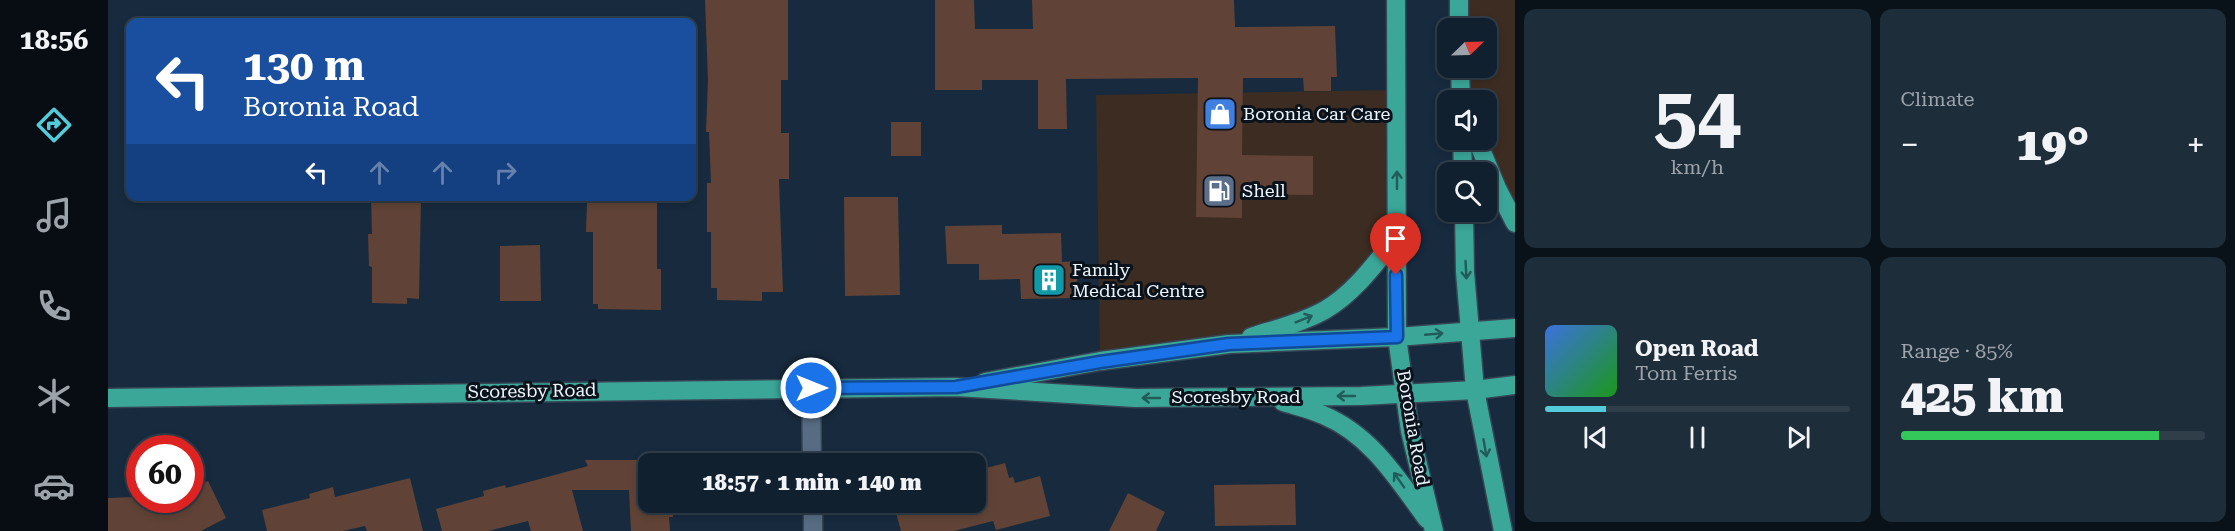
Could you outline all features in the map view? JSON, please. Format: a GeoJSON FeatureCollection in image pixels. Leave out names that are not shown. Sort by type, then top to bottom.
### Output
{"type":"FeatureCollection","features":[{"type":"Feature","properties":{"kind":"main road","name":"Boronia Road"},"geometry":{"type":"LineString","coordinates":[[1396,0],[1397,337],[1410,431],[1433,529]]}},
{"type":"Feature","properties":{"kind":"main road"},"geometry":{"type":"LineString","coordinates":[[1459,0],[1459,18]]}},
{"type":"Feature","properties":{"kind":"main road"},"geometry":{"type":"LineString","coordinates":[[1481,150],[1515,223]]}},
{"type":"Feature","properties":{"kind":"main road"},"geometry":{"type":"LineString","coordinates":[[1465,222],[1475,390],[1503,531]]}},
{"type":"Feature","properties":{"kind":"main road"},"geometry":{"type":"LineString","coordinates":[[1229,344],[1295,323],[1332,306],[1369,272],[1396,238]]}},
{"type":"Feature","properties":{"kind":"main road","name":"Scoresby Road"},"geometry":{"type":"LineString","coordinates":[[956,387],[1100,362],[1229,344],[1397,337],[1515,328]]}},
{"type":"Feature","properties":{"kind":"main road","name":"Scoresby Road"},"geometry":{"type":"LineString","coordinates":[[108,398],[956,387],[1135,398],[1269,397],[1405,395],[1515,385]]}},
{"type":"Feature","properties":{"kind":"main road"},"geometry":{"type":"LineString","coordinates":[[1269,397],[1324,415],[1354,433],[1386,461],[1433,529]]}},
{"type":"Feature","properties":{"kind":"street"},"geometry":{"type":"LineString","coordinates":[[811,388],[812,453]]}},
{"type":"Feature","properties":{"kind":"street"},"geometry":{"type":"LineString","coordinates":[[813,513],[813,531]]}},
{"type":"Feature","properties":{"kind":"shaded area"},"geometry":{"type":"Polygon","coordinates":[[[1459,0],[1515,0],[1515,223],[1497,171],[1497,162],[1494,162],[1489,150],[1497,150],[1497,90],[1461,90],[1460,78],[1497,78],[1497,18],[1460,18],[1459,0]]]}},
{"type":"Feature","properties":{"kind":"shaded area"},"geometry":{"type":"Polygon","coordinates":[[[1397,90],[1396,238],[1341,299],[1229,344],[1100,361],[1096,95],[1397,90]]]}},
{"type":"Feature","properties":{"kind":"building"},"geometry":{"type":"Polygon","coordinates":[[[705,0],[788,0],[788,80],[781,80],[781,133],[789,133],[789,179],[779,179],[783,292],[762,292],[762,301],[717,300],[717,288],[711,288],[711,232],[707,232],[707,183],[711,183],[709,132],[706,132],[708,80],[705,0]]]}},
{"type":"Feature","properties":{"kind":"building"},"geometry":{"type":"Polygon","coordinates":[[[935,0],[974,0],[975,29],[1033,29],[1032,0],[1234,0],[1235,27],[1335,26],[1337,77],[1331,77],[1331,91],[1304,91],[1303,78],[1243,78],[1242,155],[1313,156],[1313,195],[1242,194],[1242,218],[1196,217],[1198,78],[1066,79],[1067,129],[1038,129],[1038,80],[982,80],[982,90],[935,90],[935,0]]]}},
{"type":"Feature","properties":{"kind":"building"},"geometry":{"type":"Polygon","coordinates":[[[891,122],[921,122],[921,156],[891,156],[891,122]]]}},
{"type":"Feature","properties":{"kind":"building"},"geometry":{"type":"Polygon","coordinates":[[[844,197],[898,197],[900,295],[845,296],[844,197]]]}},
{"type":"Feature","properties":{"kind":"building"},"geometry":{"type":"Polygon","coordinates":[[[371,201],[421,201],[419,299],[407,298],[407,304],[372,303],[372,267],[369,266],[368,234],[372,234],[371,201]]]}},
{"type":"Feature","properties":{"kind":"building"},"geometry":{"type":"Polygon","coordinates":[[[587,202],[657,202],[657,269],[661,269],[661,310],[598,309],[598,304],[593,304],[593,232],[586,232],[587,202]]]}},
{"type":"Feature","properties":{"kind":"building"},"geometry":{"type":"Polygon","coordinates":[[[1002,225],[1002,234],[1061,233],[1062,262],[1077,261],[1077,298],[1021,299],[1020,279],[979,280],[979,264],[947,264],[945,226],[1002,225]]]}},
{"type":"Feature","properties":{"kind":"building"},"geometry":{"type":"Polygon","coordinates":[[[540,245],[541,301],[500,301],[500,246],[540,245]]]}},
{"type":"Feature","properties":{"kind":"building"},"geometry":{"type":"Polygon","coordinates":[[[585,460],[638,460],[638,513],[673,513],[673,517],[669,517],[670,531],[631,531],[629,490],[572,490],[583,531],[531,531],[528,521],[488,531],[442,531],[436,509],[484,496],[483,491],[505,485],[506,488],[588,466],[585,460]]]}},
{"type":"Feature","properties":{"kind":"building"},"geometry":{"type":"Polygon","coordinates":[[[1005,463],[1009,478],[1013,477],[1015,483],[1040,476],[1050,516],[996,530],[993,521],[954,531],[901,531],[896,513],[986,513],[986,468],[1005,463]]]}},
{"type":"Feature","properties":{"kind":"building"},"geometry":{"type":"Polygon","coordinates":[[[410,478],[423,531],[367,531],[365,526],[343,531],[267,531],[262,510],[310,498],[309,494],[333,487],[335,497],[410,478]]]}},
{"type":"Feature","properties":{"kind":"building"},"geometry":{"type":"Polygon","coordinates":[[[208,481],[226,518],[201,531],[108,531],[108,498],[126,497],[126,513],[204,513],[204,483],[208,481]]]}},
{"type":"Feature","properties":{"kind":"building"},"geometry":{"type":"Polygon","coordinates":[[[1295,484],[1296,525],[1215,526],[1214,485],[1295,484]]]}},
{"type":"Feature","properties":{"kind":"building"},"geometry":{"type":"Polygon","coordinates":[[[1128,493],[1165,512],[1156,531],[1109,531],[1128,493]]]}},
{"type":"Feature","properties":{"kind":"place","name":"Boronia Car Care"},"geometry":{"type":"Point","coordinates":[1220,114]}},
{"type":"Feature","properties":{"kind":"place","name":"Shell"},"geometry":{"type":"Point","coordinates":[1219,191]}},
{"type":"Feature","properties":{"kind":"place","name":"Family Medical Centre"},"geometry":{"type":"Point","coordinates":[1049,280]}},
{"type":"Feature","properties":{"kind":"route"},"geometry":{"type":"LineString","coordinates":[[811,388],[956,387],[1100,362],[1229,344],[1397,337],[1396,275]]}}]}
